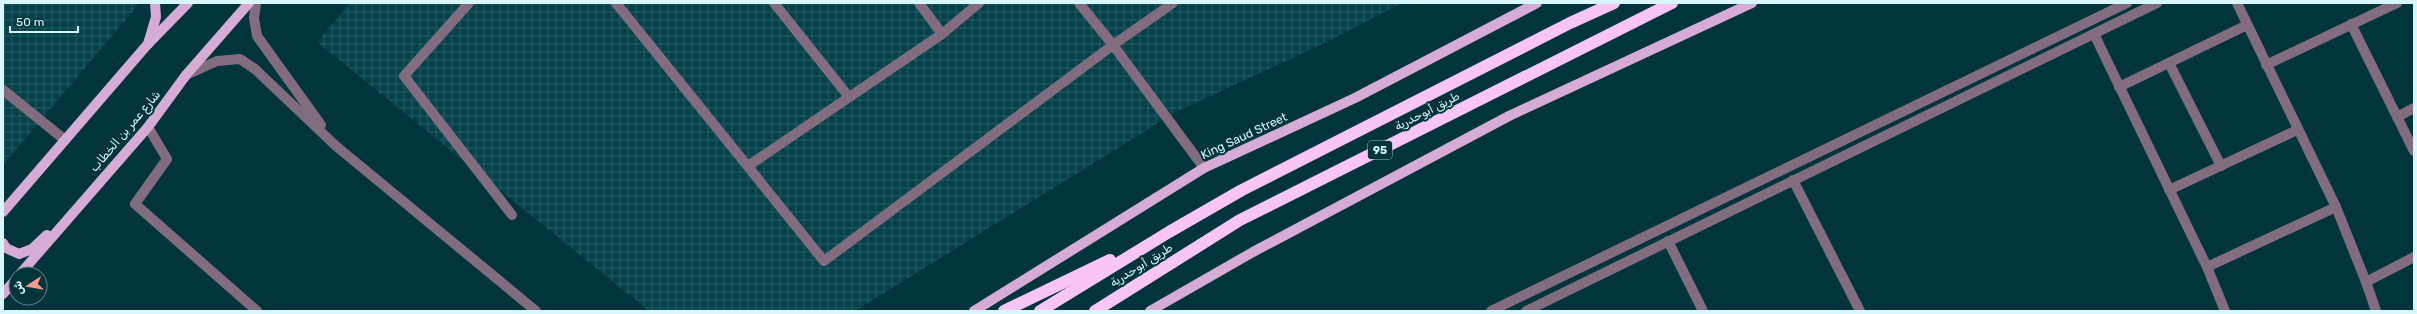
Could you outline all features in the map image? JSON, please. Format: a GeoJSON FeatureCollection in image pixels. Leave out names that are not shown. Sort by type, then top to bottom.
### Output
{"type":"FeatureCollection","features":[{"type":"Feature","properties":{"kind":"highway","name":"طريق أبوحدرية"},"geometry":{"type":"LineString","coordinates":[[1040,311],[1169,232],[1242,190],[1570,23],[1614,3]]}},
{"type":"Feature","properties":{"kind":"highway","name":"طريق أبوحدرية"},"geometry":{"type":"LineString","coordinates":[[1095,311],[1240,220],[1672,3]]}},
{"type":"Feature","properties":{"kind":"highway"},"geometry":{"type":"LineString","coordinates":[[1004,311],[1169,232]]}},
{"type":"Feature","properties":{"kind":"main road"},"geometry":{"type":"LineString","coordinates":[[147,46],[156,17],[155,3]]}},
{"type":"Feature","properties":{"kind":"main road","name":"شارع عمر بن الخطاب"},"geometry":{"type":"LineString","coordinates":[[27,266],[148,127],[186,75],[249,3]]}},
{"type":"Feature","properties":{"kind":"main road","name":"King Saud Street"},"geometry":{"type":"LineString","coordinates":[[974,311],[1204,168],[1355,98],[1537,3]]}},
{"type":"Feature","properties":{"kind":"main road"},"geometry":{"type":"LineString","coordinates":[[1150,311],[1253,252],[1510,116],[1752,3]]}},
{"type":"Feature","properties":{"kind":"main road"},"geometry":{"type":"LineString","coordinates":[[3,212],[184,5]]}},
{"type":"Feature","properties":{"kind":"main road"},"geometry":{"type":"LineString","coordinates":[[3,220],[39,170]]}},
{"type":"Feature","properties":{"kind":"main road"},"geometry":{"type":"LineString","coordinates":[[3,243],[6,248],[18,254],[32,248],[83,201]]}},
{"type":"Feature","properties":{"kind":"street"},"geometry":{"type":"LineString","coordinates":[[256,3],[254,18],[257,36],[336,146]]}},
{"type":"Feature","properties":{"kind":"street"},"geometry":{"type":"LineString","coordinates":[[469,3],[404,76],[512,215]]}},
{"type":"Feature","properties":{"kind":"street"},"geometry":{"type":"LineString","coordinates":[[616,3],[824,261],[1113,45],[1173,3]]}},
{"type":"Feature","properties":{"kind":"street"},"geometry":{"type":"LineString","coordinates":[[774,3],[849,97]]}},
{"type":"Feature","properties":{"kind":"street"},"geometry":{"type":"LineString","coordinates":[[919,3],[942,34]]}},
{"type":"Feature","properties":{"kind":"street"},"geometry":{"type":"LineString","coordinates":[[748,166],[942,34],[979,3]]}},
{"type":"Feature","properties":{"kind":"street"},"geometry":{"type":"LineString","coordinates":[[1079,3],[1113,45],[1204,168]]}},
{"type":"Feature","properties":{"kind":"street"},"geometry":{"type":"LineString","coordinates":[[1491,311],[2115,6],[2127,3]]}},
{"type":"Feature","properties":{"kind":"street"},"geometry":{"type":"LineString","coordinates":[[1526,311],[2157,3]]}},
{"type":"Feature","properties":{"kind":"street"},"geometry":{"type":"LineString","coordinates":[[2237,3],[2297,130],[2336,207],[2376,311]]}},
{"type":"Feature","properties":{"kind":"street"},"geometry":{"type":"LineString","coordinates":[[2266,65],[2397,3]]}},
{"type":"Feature","properties":{"kind":"street"},"geometry":{"type":"LineString","coordinates":[[2350,24],[2414,151]]}},
{"type":"Feature","properties":{"kind":"street"},"geometry":{"type":"LineString","coordinates":[[2119,87],[2247,25]]}},
{"type":"Feature","properties":{"kind":"street"},"geometry":{"type":"LineString","coordinates":[[2094,34],[2207,266],[2225,311]]}},
{"type":"Feature","properties":{"kind":"street"},"geometry":{"type":"LineString","coordinates":[[186,75],[217,61],[240,59],[255,69],[336,146],[536,311]]}},
{"type":"Feature","properties":{"kind":"street"},"geometry":{"type":"LineString","coordinates":[[2169,63],[2221,166]]}},
{"type":"Feature","properties":{"kind":"street"},"geometry":{"type":"LineString","coordinates":[[3,90],[65,140]]}},
{"type":"Feature","properties":{"kind":"street"},"geometry":{"type":"LineString","coordinates":[[2397,117],[2414,108]]}},
{"type":"Feature","properties":{"kind":"street"},"geometry":{"type":"LineString","coordinates":[[148,127],[166,158],[135,204],[256,311]]}},
{"type":"Feature","properties":{"kind":"street"},"geometry":{"type":"LineString","coordinates":[[2169,190],[2297,130]]}},
{"type":"Feature","properties":{"kind":"street"},"geometry":{"type":"LineString","coordinates":[[1793,180],[1860,311]]}},
{"type":"Feature","properties":{"kind":"street"},"geometry":{"type":"LineString","coordinates":[[2207,266],[2336,207]]}},
{"type":"Feature","properties":{"kind":"street"},"geometry":{"type":"LineString","coordinates":[[1668,242],[1703,311]]}},
{"type":"Feature","properties":{"kind":"street"},"geometry":{"type":"LineString","coordinates":[[2366,282],[2414,257]]}},
{"type":"Feature","properties":{"kind":"shaded area"},"geometry":{"type":"Polygon","coordinates":[[[3,3],[135,3],[138,5],[3,165],[3,3]]]}},
{"type":"Feature","properties":{"kind":"shaded area"},"geometry":{"type":"Polygon","coordinates":[[[350,3],[1402,3],[1329,41],[1176,112],[855,311],[649,311],[317,42],[350,3]]]}}]}
